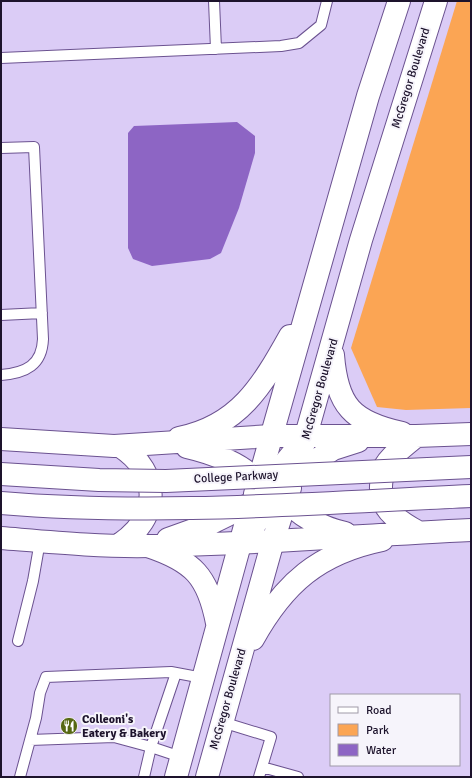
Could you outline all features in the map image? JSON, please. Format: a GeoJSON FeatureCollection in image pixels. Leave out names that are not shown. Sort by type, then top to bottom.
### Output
{"type":"FeatureCollection","features":[{"type":"Feature","properties":{"kind":"main road"},"geometry":{"type":"LineString","coordinates":[[179,767],[240,543],[260,497],[271,436],[307,307],[368,96],[399,1]]}},
{"type":"Feature","properties":{"kind":"main road","name":"McGregor Boulevard"},"geometry":{"type":"LineString","coordinates":[[307,436],[361,240],[436,1]]}},
{"type":"Feature","properties":{"kind":"main road"},"geometry":{"type":"LineString","coordinates":[[144,445],[201,432],[233,416],[248,401],[263,382],[307,307]]}},
{"type":"Feature","properties":{"kind":"main road"},"geometry":{"type":"LineString","coordinates":[[332,344],[335,379],[343,400],[356,414],[369,423],[416,436]]}},
{"type":"Feature","properties":{"kind":"main road"},"geometry":{"type":"LineString","coordinates":[[1,439],[120,446],[271,436],[416,436],[471,434]]}},
{"type":"Feature","properties":{"kind":"main road"},"geometry":{"type":"LineString","coordinates":[[271,436],[286,483],[300,512],[315,523],[336,531],[366,537]]}},
{"type":"Feature","properties":{"kind":"main road"},"geometry":{"type":"LineString","coordinates":[[286,483],[307,436]]}},
{"type":"Feature","properties":{"kind":"main road"},"geometry":{"type":"LineString","coordinates":[[148,546],[207,525],[286,483],[333,449],[374,436]]}},
{"type":"Feature","properties":{"kind":"main road"},"geometry":{"type":"LineString","coordinates":[[416,436],[384,467],[380,488],[385,507],[398,522],[418,532]]}},
{"type":"Feature","properties":{"kind":"main road"},"geometry":{"type":"LineString","coordinates":[[173,443],[204,451],[226,460],[244,470],[260,497],[273,541]]}},
{"type":"Feature","properties":{"kind":"main road"},"geometry":{"type":"LineString","coordinates":[[119,545],[132,536],[144,519],[149,505],[151,486],[147,474],[140,463],[120,446]]}},
{"type":"Feature","properties":{"kind":"main road","name":"College Parkway"},"geometry":{"type":"LineString","coordinates":[[1,474],[99,480],[166,481],[471,467]]}},
{"type":"Feature","properties":{"kind":"main road","name":"McGregor Boulevard"},"geometry":{"type":"LineString","coordinates":[[207,777],[273,541],[286,483]]}},
{"type":"Feature","properties":{"kind":"main road"},"geometry":{"type":"LineString","coordinates":[[1,503],[85,508],[158,510],[471,496]]}},
{"type":"Feature","properties":{"kind":"main road"},"geometry":{"type":"LineString","coordinates":[[1,538],[148,546],[366,537],[418,532],[471,530]]}},
{"type":"Feature","properties":{"kind":"main road"},"geometry":{"type":"LineString","coordinates":[[237,670],[272,608],[307,570],[328,558],[366,543],[418,532]]}},
{"type":"Feature","properties":{"kind":"main road"},"geometry":{"type":"LineString","coordinates":[[148,546],[173,554],[204,580],[214,605],[217,626]]}},
{"type":"Feature","properties":{"kind":"lane"},"geometry":{"type":"LineString","coordinates":[[214,1],[216,49]]}},
{"type":"Feature","properties":{"kind":"lane"},"geometry":{"type":"LineString","coordinates":[[1,58],[281,46],[299,43],[321,25],[328,1]]}},
{"type":"Feature","properties":{"kind":"lane"},"geometry":{"type":"LineString","coordinates":[[1,148],[34,147],[42,314],[42,351],[38,360],[27,368],[12,374],[1,375]]}},
{"type":"Feature","properties":{"kind":"lane"},"geometry":{"type":"LineString","coordinates":[[1,315],[42,314]]}},
{"type":"Feature","properties":{"kind":"lane"},"geometry":{"type":"LineString","coordinates":[[18,641],[33,581],[40,541]]}},
{"type":"Feature","properties":{"kind":"lane"},"geometry":{"type":"LineString","coordinates":[[20,777],[36,718],[40,693],[46,677],[176,673],[203,678]]}},
{"type":"Feature","properties":{"kind":"lane"},"geometry":{"type":"LineString","coordinates":[[144,777],[151,746],[176,673]]}},
{"type":"Feature","properties":{"kind":"lane"},"geometry":{"type":"LineString","coordinates":[[222,722],[271,737],[261,772],[298,777]]}},
{"type":"Feature","properties":{"kind":"lane"},"geometry":{"type":"LineString","coordinates":[[30,740],[114,737],[151,746],[179,767]]}},
{"type":"Feature","properties":{"kind":"green space"},"geometry":{"type":"Polygon","coordinates":[[[457,1],[471,1],[471,408],[406,410],[377,407],[351,348],[457,1]]]}},
{"type":"Feature","properties":{"kind":"water"},"geometry":{"type":"Polygon","coordinates":[[[237,122],[255,136],[255,153],[239,208],[221,253],[210,259],[152,266],[133,259],[128,248],[128,133],[134,126],[237,122]]]}},
{"type":"Feature","properties":{"kind":"place","name":"Colleoni's Eatery & Bakery"},"geometry":{"type":"Point","coordinates":[69,726]}}]}
